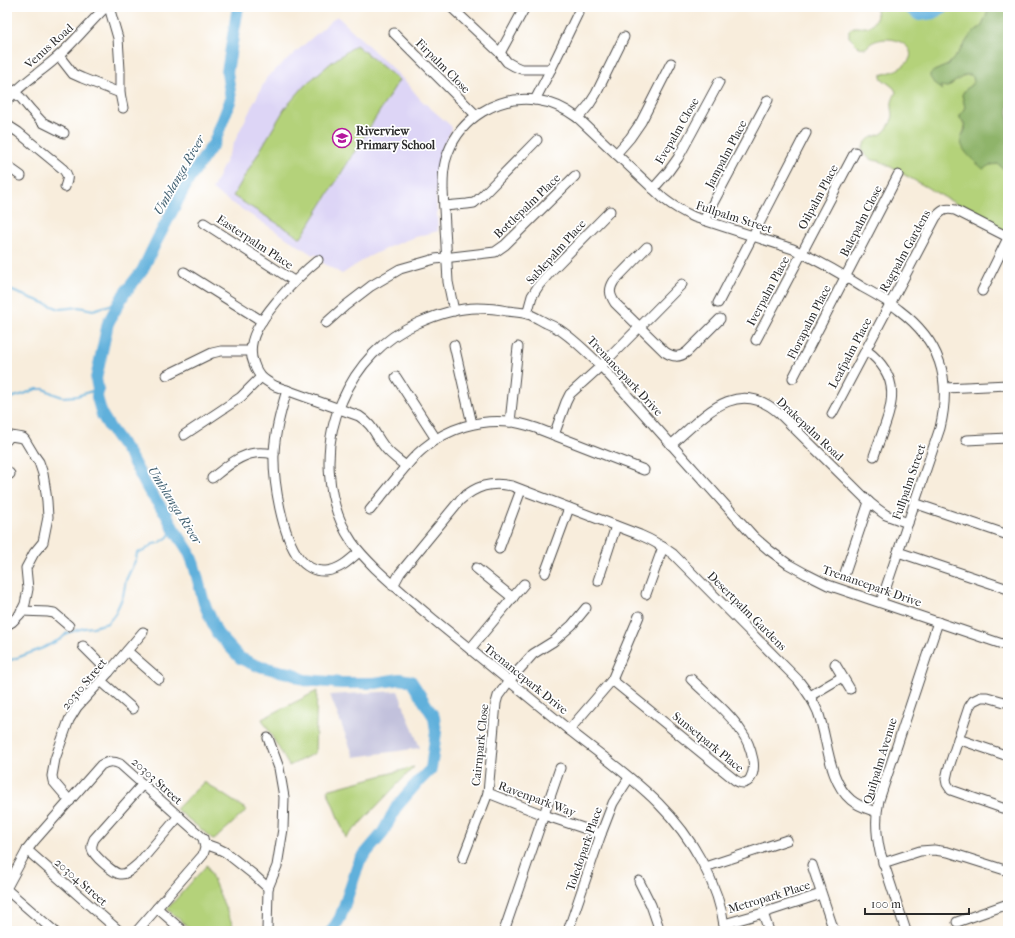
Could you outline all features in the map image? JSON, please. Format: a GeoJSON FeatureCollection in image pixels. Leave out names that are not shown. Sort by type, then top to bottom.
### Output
{"type":"FeatureCollection","features":[{"type":"Feature","properties":{"kind":"street","name":"Venus Road"},"geometry":{"type":"LineString","coordinates":[[7,101],[11,89],[59,56],[108,7]]}},
{"type":"Feature","properties":{"kind":"street"},"geometry":{"type":"LineString","coordinates":[[108,7],[118,38],[120,93],[123,108]]}},
{"type":"Feature","properties":{"kind":"street"},"geometry":{"type":"LineString","coordinates":[[451,7],[500,53],[507,62],[521,69],[551,69]]}},
{"type":"Feature","properties":{"kind":"street"},"geometry":{"type":"LineString","coordinates":[[500,53],[526,7]]}},
{"type":"Feature","properties":{"kind":"street"},"geometry":{"type":"LineString","coordinates":[[535,100],[578,13]]}},
{"type":"Feature","properties":{"kind":"street","name":"Firpalm Close"},"geometry":{"type":"LineString","coordinates":[[394,33],[476,115]]}},
{"type":"Feature","properties":{"kind":"street"},"geometry":{"type":"LineString","coordinates":[[578,118],[596,94],[624,38]]}},
{"type":"Feature","properties":{"kind":"street"},"geometry":{"type":"LineString","coordinates":[[59,56],[73,74],[120,93]]}},
{"type":"Feature","properties":{"kind":"street"},"geometry":{"type":"LineString","coordinates":[[616,154],[641,122],[671,63]]}},
{"type":"Feature","properties":{"kind":"street","name":"Evepalm Close"},"geometry":{"type":"LineString","coordinates":[[653,189],[678,158],[719,82]]}},
{"type":"Feature","properties":{"kind":"street"},"geometry":{"type":"LineString","coordinates":[[11,89],[22,98],[42,122],[64,133]]}},
{"type":"Feature","properties":{"kind":"street","name":"Fullpalm Street"},"geometry":{"type":"LineString","coordinates":[[454,311],[448,282],[444,206],[443,175],[447,154],[459,132],[476,115],[506,102],[517,100],[535,100],[544,102],[570,112],[664,199],[686,214],[802,253],[846,277],[898,309],[919,327],[935,352],[942,369],[945,388],[944,408],[940,428],[880,602]]}},
{"type":"Feature","properties":{"kind":"street","name":"Jampalm Place"},"geometry":{"type":"LineString","coordinates":[[704,220],[768,100]]}},
{"type":"Feature","properties":{"kind":"street"},"geometry":{"type":"LineString","coordinates":[[7,125],[18,132],[63,169],[67,174],[68,179],[65,187]]}},
{"type":"Feature","properties":{"kind":"street"},"geometry":{"type":"LineString","coordinates":[[718,303],[806,133]]}},
{"type":"Feature","properties":{"kind":"street"},"geometry":{"type":"LineString","coordinates":[[444,206],[474,203],[483,196],[537,140]]}},
{"type":"Feature","properties":{"kind":"street","name":"Oilpalm Place"},"geometry":{"type":"LineString","coordinates":[[802,253],[855,152]]}},
{"type":"Feature","properties":{"kind":"street"},"geometry":{"type":"LineString","coordinates":[[7,166],[21,176]]}},
{"type":"Feature","properties":{"kind":"street","name":"Balepalm Close"},"geometry":{"type":"LineString","coordinates":[[846,277],[898,175]]}},
{"type":"Feature","properties":{"kind":"street","name":"Bottlepalm Place"},"geometry":{"type":"LineString","coordinates":[[326,323],[371,286],[400,269],[435,260],[495,252],[505,245],[575,176]]}},
{"type":"Feature","properties":{"kind":"street","name":"Ragpalm Gardens"},"geometry":{"type":"LineString","coordinates":[[890,304],[936,217],[942,211],[949,209],[954,210],[1008,238],[982,292]]}},
{"type":"Feature","properties":{"kind":"street","name":"Sablepalm Place"},"geometry":{"type":"LineString","coordinates":[[527,314],[532,296],[539,285],[610,211]]}},
{"type":"Feature","properties":{"kind":"street","name":"Easterpalm Place"},"geometry":{"type":"LineString","coordinates":[[204,224],[294,281]]}},
{"type":"Feature","properties":{"kind":"street"},"geometry":{"type":"LineString","coordinates":[[647,247],[611,286],[611,297],[615,303],[665,352],[675,356],[679,356],[687,352],[720,319]]}},
{"type":"Feature","properties":{"kind":"street","name":"Iverpalm Place"},"geometry":{"type":"LineString","coordinates":[[756,340],[802,253]]}},
{"type":"Feature","properties":{"kind":"street"},"geometry":{"type":"LineString","coordinates":[[318,260],[294,281],[262,321],[254,336],[251,359],[261,377],[266,381],[359,416],[367,421],[383,446],[390,454],[406,466]]}},
{"type":"Feature","properties":{"kind":"street"},"geometry":{"type":"LineString","coordinates":[[184,272],[262,321]]}},
{"type":"Feature","properties":{"kind":"street","name":"Florapalm Place"},"geometry":{"type":"LineString","coordinates":[[793,378],[846,277]]}},
{"type":"Feature","properties":{"kind":"street"},"geometry":{"type":"LineString","coordinates":[[554,435],[570,394],[602,366],[682,284]]}},
{"type":"Feature","properties":{"kind":"street","name":"Leafpalm Place"},"geometry":{"type":"LineString","coordinates":[[832,414],[890,304]]}},
{"type":"Feature","properties":{"kind":"street","name":"Trenancepark Drive"},"geometry":{"type":"LineString","coordinates":[[725,927],[718,897],[705,867],[678,824],[657,802],[394,586],[360,552],[349,537],[341,522],[331,485],[329,450],[338,409],[349,385],[367,360],[385,343],[404,330],[430,318],[454,311],[476,308],[497,309],[527,314],[558,328],[582,347],[602,366],[743,525],[769,550],[788,564],[815,579],[836,587],[1008,646]]}},
{"type":"Feature","properties":{"kind":"street"},"geometry":{"type":"LineString","coordinates":[[454,345],[472,424]]}},
{"type":"Feature","properties":{"kind":"street"},"geometry":{"type":"LineString","coordinates":[[510,422],[518,347]]}},
{"type":"Feature","properties":{"kind":"street"},"geometry":{"type":"LineString","coordinates":[[866,350],[873,355],[884,368],[890,379],[892,391],[892,404],[874,456]]}},
{"type":"Feature","properties":{"kind":"street"},"geometry":{"type":"LineString","coordinates":[[168,375],[212,353],[221,351],[251,351]]}},
{"type":"Feature","properties":{"kind":"street"},"geometry":{"type":"LineString","coordinates":[[184,435],[241,397],[261,377]]}},
{"type":"Feature","properties":{"kind":"street"},"geometry":{"type":"LineString","coordinates":[[396,377],[436,439]]}},
{"type":"Feature","properties":{"kind":"street"},"geometry":{"type":"LineString","coordinates":[[945,388],[1008,385]]}},
{"type":"Feature","properties":{"kind":"street"},"geometry":{"type":"LineString","coordinates":[[287,390],[278,421],[274,454],[278,502],[289,537],[300,559],[309,567],[319,571],[324,572],[343,566],[360,552]]}},
{"type":"Feature","properties":{"kind":"street","name":"Drakepalm Road"},"geometry":{"type":"LineString","coordinates":[[672,445],[708,412],[730,400],[742,398],[764,403],[774,409],[869,502],[886,515],[908,523]]}},
{"type":"Feature","properties":{"kind":"street"},"geometry":{"type":"LineString","coordinates":[[370,510],[419,452],[448,432],[472,424],[510,422],[536,428],[644,470]]}},
{"type":"Feature","properties":{"kind":"street"},"geometry":{"type":"LineString","coordinates":[[7,440],[12,436],[26,440],[39,462],[48,501],[48,517],[42,542],[26,568],[28,589],[25,604],[20,614],[7,625]]}},
{"type":"Feature","properties":{"kind":"street"},"geometry":{"type":"LineString","coordinates":[[966,440],[1008,438]]}},
{"type":"Feature","properties":{"kind":"street"},"geometry":{"type":"LineString","coordinates":[[212,478],[240,458],[250,454],[257,452],[274,454]]}},
{"type":"Feature","properties":{"kind":"street","name":"Desertpalm Gardens"},"geometry":{"type":"LineString","coordinates":[[394,586],[400,573],[455,506],[466,494],[479,487],[503,484],[640,535],[663,547],[678,560],[793,674],[810,696],[818,713],[833,771],[838,784],[850,800],[876,812]]}},
{"type":"Feature","properties":{"kind":"street"},"geometry":{"type":"LineString","coordinates":[[499,549],[521,490]]}},
{"type":"Feature","properties":{"kind":"street"},"geometry":{"type":"LineString","coordinates":[[844,576],[869,502]]}},
{"type":"Feature","properties":{"kind":"street"},"geometry":{"type":"LineString","coordinates":[[914,504],[1008,535]]}},
{"type":"Feature","properties":{"kind":"street"},"geometry":{"type":"LineString","coordinates":[[545,573],[569,508]]}},
{"type":"Feature","properties":{"kind":"street"},"geometry":{"type":"LineString","coordinates":[[598,581],[616,526]]}},
{"type":"Feature","properties":{"kind":"street"},"geometry":{"type":"LineString","coordinates":[[646,594],[663,547]]}},
{"type":"Feature","properties":{"kind":"street"},"geometry":{"type":"LineString","coordinates":[[898,552],[1008,588]]}},
{"type":"Feature","properties":{"kind":"street"},"geometry":{"type":"LineString","coordinates":[[476,568],[513,598]]}},
{"type":"Feature","properties":{"kind":"street"},"geometry":{"type":"LineString","coordinates":[[470,649],[524,584]]}},
{"type":"Feature","properties":{"kind":"street","name":"Cairnpark Close"},"geometry":{"type":"LineString","coordinates":[[463,858],[488,793],[496,703],[498,696],[509,681],[534,654],[554,641],[572,625],[586,608]]}},
{"type":"Feature","properties":{"kind":"street"},"geometry":{"type":"LineString","coordinates":[[21,611],[54,613],[69,626]]}},
{"type":"Feature","properties":{"kind":"street"},"geometry":{"type":"LineString","coordinates":[[569,730],[612,680],[639,616]]}},
{"type":"Feature","properties":{"kind":"street","name":"Quilpalm Avenue"},"geometry":{"type":"LineString","coordinates":[[906,931],[880,852],[877,839],[876,812],[938,622]]}},
{"type":"Feature","properties":{"kind":"street","name":"20310 Street"},"geometry":{"type":"LineString","coordinates":[[70,801],[53,781],[52,776],[52,769],[55,759],[69,720],[77,707],[144,632]]}},
{"type":"Feature","properties":{"kind":"street"},"geometry":{"type":"LineString","coordinates":[[84,646],[109,672]]}},
{"type":"Feature","properties":{"kind":"street"},"geometry":{"type":"LineString","coordinates":[[127,651],[159,679]]}},
{"type":"Feature","properties":{"kind":"street"},"geometry":{"type":"LineString","coordinates":[[835,664],[850,689]]}},
{"type":"Feature","properties":{"kind":"street"},"geometry":{"type":"LineString","coordinates":[[810,696],[842,677]]}},
{"type":"Feature","properties":{"kind":"street","name":"Sunsetpark Place"},"geometry":{"type":"LineString","coordinates":[[612,680],[734,780],[739,783],[745,783],[750,779],[753,769],[753,761],[746,738],[732,719],[691,679]]}},
{"type":"Feature","properties":{"kind":"street"},"geometry":{"type":"LineString","coordinates":[[101,681],[133,708]]}},
{"type":"Feature","properties":{"kind":"street"},"geometry":{"type":"LineString","coordinates":[[1008,703],[987,697],[981,697],[973,702],[969,707],[946,779],[951,790],[1008,810]]}},
{"type":"Feature","properties":{"kind":"street"},"geometry":{"type":"LineString","coordinates":[[267,931],[268,888],[277,866],[282,829],[284,797],[279,768],[268,738]]}},
{"type":"Feature","properties":{"kind":"street"},"geometry":{"type":"LineString","coordinates":[[958,739],[1008,756]]}},
{"type":"Feature","properties":{"kind":"street","name":"20303 Street"},"geometry":{"type":"LineString","coordinates":[[7,888],[9,879],[34,841],[101,765],[106,762],[116,762],[120,764],[203,838],[205,844]]}},
{"type":"Feature","properties":{"kind":"street"},"geometry":{"type":"LineString","coordinates":[[504,931],[560,768]]}},
{"type":"Feature","properties":{"kind":"street","name":"Toledopark Place"},"geometry":{"type":"LineString","coordinates":[[568,931],[613,803],[629,778]]}},
{"type":"Feature","properties":{"kind":"street"},"geometry":{"type":"LineString","coordinates":[[142,784],[94,839],[91,848],[94,854],[114,873],[126,873],[139,863],[178,816]]}},
{"type":"Feature","properties":{"kind":"street","name":"Ravenpark Way"},"geometry":{"type":"LineString","coordinates":[[488,793],[544,815],[601,834]]}},
{"type":"Feature","properties":{"kind":"street"},"geometry":{"type":"LineString","coordinates":[[705,867],[787,840]]}},
{"type":"Feature","properties":{"kind":"street"},"geometry":{"type":"LineString","coordinates":[[137,931],[203,855],[205,844],[225,852],[268,888]]}},
{"type":"Feature","properties":{"kind":"street","name":"20304 Street"},"geometry":{"type":"LineString","coordinates":[[27,850],[119,931]]}},
{"type":"Feature","properties":{"kind":"street"},"geometry":{"type":"LineString","coordinates":[[884,863],[920,851],[934,850],[948,852],[1007,872]]}},
{"type":"Feature","properties":{"kind":"street","name":"Metropark Place"},"geometry":{"type":"LineString","coordinates":[[812,865],[834,931]]}},
{"type":"Feature","properties":{"kind":"street"},"geometry":{"type":"LineString","coordinates":[[639,881],[660,931]]}},
{"type":"Feature","properties":{"kind":"street"},"geometry":{"type":"LineString","coordinates":[[7,888],[54,931]]}},
{"type":"Feature","properties":{"kind":"street","name":"Metropark Place"},"geometry":{"type":"LineString","coordinates":[[725,927],[821,894]]}},
{"type":"Feature","properties":{"kind":"street"},"geometry":{"type":"LineString","coordinates":[[956,922],[1008,904]]}},
{"type":"Feature","properties":{"kind":"street"},"geometry":{"type":"LineString","coordinates":[[157,908],[183,931]]}},
{"type":"Feature","properties":{"kind":"street"},"geometry":{"type":"LineString","coordinates":[[763,913],[769,931]]}},
{"type":"Feature","properties":{"kind":"shaded area","name":"Riverview Primary School"},"geometry":{"type":"Polygon","coordinates":[[[337,16],[408,84],[420,99],[451,126],[452,129],[443,146],[439,163],[436,198],[438,231],[412,238],[391,246],[368,257],[342,274],[323,263],[315,254],[313,255],[212,190],[267,77],[337,16]]]}},
{"type":"Feature","properties":{"kind":"shaded area"},"geometry":{"type":"Polygon","coordinates":[[[398,691],[420,748],[354,757],[330,695],[398,691]]]}},
{"type":"Feature","properties":{"kind":"green space"},"geometry":{"type":"Polygon","coordinates":[[[876,7],[990,7],[982,26],[972,33],[948,65],[934,71],[940,85],[947,87],[965,75],[971,75],[973,77],[974,82],[964,91],[962,95],[965,107],[960,118],[965,127],[961,137],[990,165],[998,164],[1004,169],[1008,178],[1008,233],[880,161],[869,158],[863,152],[863,146],[866,142],[884,132],[893,118],[892,103],[896,92],[894,88],[881,78],[881,75],[900,68],[909,60],[910,56],[907,47],[892,39],[873,42],[866,48],[859,47],[849,37],[849,30],[854,27],[868,27],[873,23],[877,17],[876,7]]]}},
{"type":"Feature","properties":{"kind":"green space"},"geometry":{"type":"Polygon","coordinates":[[[990,7],[1008,7],[1008,178],[1004,169],[998,164],[990,165],[983,169],[969,156],[962,145],[961,139],[965,125],[960,116],[965,107],[962,95],[964,91],[974,82],[973,77],[971,75],[965,75],[947,87],[940,86],[942,90],[935,85],[930,77],[930,74],[934,71],[948,65],[972,33],[982,26],[990,7]]]}},
{"type":"Feature","properties":{"kind":"green space"},"geometry":{"type":"Polygon","coordinates":[[[356,45],[399,80],[301,238],[233,196],[285,108],[306,84],[332,62],[356,45]]]}},
{"type":"Feature","properties":{"kind":"green space"},"geometry":{"type":"Polygon","coordinates":[[[317,691],[315,753],[289,766],[262,719],[317,691]]]}},
{"type":"Feature","properties":{"kind":"green space"},"geometry":{"type":"Polygon","coordinates":[[[414,767],[346,838],[327,790],[414,767]]]}},
{"type":"Feature","properties":{"kind":"green space"},"geometry":{"type":"Polygon","coordinates":[[[204,782],[247,810],[214,840],[176,809],[204,782]]]}},
{"type":"Feature","properties":{"kind":"green space"},"geometry":{"type":"Polygon","coordinates":[[[207,865],[234,928],[232,931],[193,931],[167,909],[207,865]]]}},
{"type":"Feature","properties":{"kind":"waterway","name":"Umhlanga River"},"geometry":{"type":"LineString","coordinates":[[238,7],[227,72],[231,99],[214,143],[189,179],[142,271],[124,294],[108,323],[96,379],[98,389],[97,397],[102,415],[129,454],[149,491],[166,514],[173,528],[189,552],[204,603],[217,633],[240,658],[255,665],[291,673],[304,680],[342,683],[375,683],[400,679],[411,681],[434,717],[436,732],[431,769],[397,806],[382,834],[360,860],[340,918],[332,931]]}},
{"type":"Feature","properties":{"kind":"waterway","name":"Umhlanga River"},"geometry":{"type":"LineString","coordinates":[[908,7],[919,15],[934,13],[943,7]]}},
{"type":"Feature","properties":{"kind":"waterway"},"geometry":{"type":"LineString","coordinates":[[7,289],[60,309],[79,307],[93,310],[120,302]]}},
{"type":"Feature","properties":{"kind":"waterway"},"geometry":{"type":"LineString","coordinates":[[7,399],[36,389],[44,389],[63,397],[77,396],[98,389]]}},
{"type":"Feature","properties":{"kind":"waterway"},"geometry":{"type":"LineString","coordinates":[[7,661],[43,648],[61,639],[67,633],[108,623],[115,614],[123,596],[126,580],[136,559],[137,553],[144,551],[153,544],[159,543],[168,537],[173,528]]}},
{"type":"Feature","properties":{"kind":"place","name":"Riverview Primary School"},"geometry":{"type":"Point","coordinates":[342,138]}}]}
